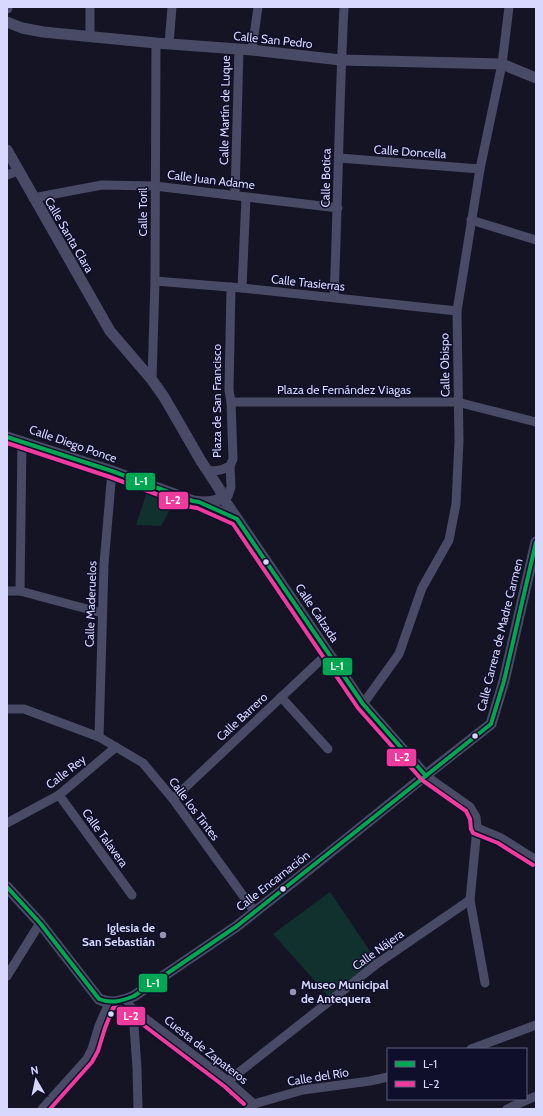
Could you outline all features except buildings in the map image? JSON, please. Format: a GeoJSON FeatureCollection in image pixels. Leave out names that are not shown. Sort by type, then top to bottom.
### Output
{"type":"FeatureCollection","features":[{"type":"Feature","properties":{"kind":"street"},"geometry":{"type":"LineString","coordinates":[[90,7],[90,36]]}},
{"type":"Feature","properties":{"kind":"street"},"geometry":{"type":"LineString","coordinates":[[169,44],[172,7]]}},
{"type":"Feature","properties":{"kind":"street"},"geometry":{"type":"LineString","coordinates":[[252,50],[258,7]]}},
{"type":"Feature","properties":{"kind":"street","name":"Calle Botica"},"geometry":{"type":"LineString","coordinates":[[334,297],[344,7]]}},
{"type":"Feature","properties":{"kind":"street","name":"Calle Obispo"},"geometry":{"type":"LineString","coordinates":[[363,704],[399,654],[422,588],[449,540],[456,504],[459,441],[457,402],[457,311],[480,169],[502,64],[509,7]]}},
{"type":"Feature","properties":{"kind":"street","name":"Calle San Pedro"},"geometry":{"type":"LineString","coordinates":[[7,22],[22,28],[43,32],[156,43],[252,50],[341,60],[502,64],[536,78]]}},
{"type":"Feature","properties":{"kind":"street","name":"Calle Toril"},"geometry":{"type":"LineString","coordinates":[[152,380],[155,281],[156,43]]}},
{"type":"Feature","properties":{"kind":"street","name":"Calle Martín de Luque"},"geometry":{"type":"LineString","coordinates":[[235,195],[239,49]]}},
{"type":"Feature","properties":{"kind":"street","name":"Calle Santa Clara"},"geometry":{"type":"LineString","coordinates":[[7,150],[110,331]]}},
{"type":"Feature","properties":{"kind":"street","name":"Calle Doncella"},"geometry":{"type":"LineString","coordinates":[[339,158],[480,169]]}},
{"type":"Feature","properties":{"kind":"street"},"geometry":{"type":"LineString","coordinates":[[7,175],[18,171]]}},
{"type":"Feature","properties":{"kind":"street","name":"Calle Juan Adame"},"geometry":{"type":"LineString","coordinates":[[33,198],[102,185],[155,186],[338,208]]}},
{"type":"Feature","properties":{"kind":"street"},"geometry":{"type":"LineString","coordinates":[[242,288],[246,197]]}},
{"type":"Feature","properties":{"kind":"street"},"geometry":{"type":"LineString","coordinates":[[471,220],[536,240]]}},
{"type":"Feature","properties":{"kind":"street","name":"Calle Trasierras"},"geometry":{"type":"LineString","coordinates":[[155,281],[334,297],[457,311]]}},
{"type":"Feature","properties":{"kind":"street","name":"Plaza de San Francisco"},"geometry":{"type":"LineString","coordinates":[[207,470],[213,472],[230,466],[232,459],[231,402],[228,390],[231,287]]}},
{"type":"Feature","properties":{"kind":"street","name":"Plaza de San Francisco"},"geometry":{"type":"LineString","coordinates":[[110,331],[152,380],[220,490],[223,498]]}},
{"type":"Feature","properties":{"kind":"street","name":"Plaza de Fernández Viagas"},"geometry":{"type":"LineString","coordinates":[[231,402],[457,402],[536,422]]}},
{"type":"Feature","properties":{"kind":"street","name":"Calle Diego Ponce"},"geometry":{"type":"LineString","coordinates":[[7,437],[112,471],[193,501],[215,502],[223,498]]}},
{"type":"Feature","properties":{"kind":"street"},"geometry":{"type":"LineString","coordinates":[[20,591],[22,441]]}},
{"type":"Feature","properties":{"kind":"street"},"geometry":{"type":"LineString","coordinates":[[223,498],[228,496],[231,487],[230,466]]}},
{"type":"Feature","properties":{"kind":"street","name":"Calle Maderuelos"},"geometry":{"type":"LineString","coordinates":[[99,738],[104,564],[112,471]]}},
{"type":"Feature","properties":{"kind":"street","name":"Calle Calzada"},"geometry":{"type":"LineString","coordinates":[[223,498],[363,704],[426,776]]}},
{"type":"Feature","properties":{"kind":"street","name":"Calle Diego Ponce"},"geometry":{"type":"LineString","coordinates":[[199,502],[237,519]]}},
{"type":"Feature","properties":{"kind":"street","name":"Calle Carrera de Madre Carmen"},"geometry":{"type":"LineString","coordinates":[[426,776],[491,724],[504,681],[536,542]]}},
{"type":"Feature","properties":{"kind":"street"},"geometry":{"type":"LineString","coordinates":[[7,591],[20,591],[102,614]]}},
{"type":"Feature","properties":{"kind":"street","name":"Calle Barrero"},"geometry":{"type":"LineString","coordinates":[[173,799],[328,653]]}},
{"type":"Feature","properties":{"kind":"street"},"geometry":{"type":"LineString","coordinates":[[281,697],[328,749]]}},
{"type":"Feature","properties":{"kind":"street","name":"Calle los Tintes"},"geometry":{"type":"LineString","coordinates":[[7,709],[24,709],[99,738],[143,763],[173,799],[255,912]]}},
{"type":"Feature","properties":{"kind":"street","name":"Calle Rey"},"geometry":{"type":"LineString","coordinates":[[7,823],[59,795],[116,747]]}},
{"type":"Feature","properties":{"kind":"street"},"geometry":{"type":"LineString","coordinates":[[426,776],[470,807],[476,817],[477,828],[470,900],[485,983]]}},
{"type":"Feature","properties":{"kind":"street","name":"Calle Encarnación"},"geometry":{"type":"LineString","coordinates":[[120,1001],[237,926],[426,776]]}},
{"type":"Feature","properties":{"kind":"street","name":"Calle Talavera"},"geometry":{"type":"LineString","coordinates":[[59,795],[132,895]]}},
{"type":"Feature","properties":{"kind":"street"},"geometry":{"type":"LineString","coordinates":[[477,828],[501,838],[536,860]]}},
{"type":"Feature","properties":{"kind":"street"},"geometry":{"type":"LineString","coordinates":[[7,887],[40,923],[98,999],[120,1001]]}},
{"type":"Feature","properties":{"kind":"street","name":"Calle Nájera"},"geometry":{"type":"LineString","coordinates":[[228,1081],[378,962],[470,900]]}},
{"type":"Feature","properties":{"kind":"street"},"geometry":{"type":"LineString","coordinates":[[7,976],[40,923]]}},
{"type":"Feature","properties":{"kind":"street"},"geometry":{"type":"LineString","coordinates":[[42,1109],[87,1059],[92,1049],[99,1026],[120,1001]]}},
{"type":"Feature","properties":{"kind":"street"},"geometry":{"type":"LineString","coordinates":[[120,1001],[134,1026],[138,1109]]}},
{"type":"Feature","properties":{"kind":"street","name":"Cuesta de Zapateros"},"geometry":{"type":"LineString","coordinates":[[120,1001],[228,1081],[251,1106]]}},
{"type":"Feature","properties":{"kind":"street"},"geometry":{"type":"LineString","coordinates":[[474,1048],[536,1025]]}},
{"type":"Feature","properties":{"kind":"street","name":"Calle del Río"},"geometry":{"type":"LineString","coordinates":[[251,1106],[303,1090],[387,1077]]}},
{"type":"Feature","properties":{"kind":"street"},"geometry":{"type":"LineString","coordinates":[[507,1109],[536,1096]]}},
{"type":"Feature","properties":{"kind":"green space"},"geometry":{"type":"Polygon","coordinates":[[[149,486],[178,495],[161,526],[136,525],[149,486]]]}},
{"type":"Feature","properties":{"kind":"green space"},"geometry":{"type":"Polygon","coordinates":[[[330,892],[378,963],[332,1000],[273,934],[330,892]]]}},
{"type":"Feature","properties":{"kind":"transit line","name":"L-1"},"geometry":{"type":"LineString","coordinates":[[7,437],[112,471],[199,502],[237,519],[363,704],[426,776]]}},
{"type":"Feature","properties":{"kind":"transit line","name":"L-2"},"geometry":{"type":"LineString","coordinates":[[7,443],[197,508],[233,524],[358,708],[422,780],[466,811],[470,819],[473,833],[498,843],[533,865]]}},
{"type":"Feature","properties":{"kind":"transit line","name":"L-1"},"geometry":{"type":"LineString","coordinates":[[7,887],[40,923],[99,999],[103,1001],[116,1001],[134,996],[237,926],[491,724],[504,681],[536,542]]}},
{"type":"Feature","properties":{"kind":"transit line","name":"L-2"},"geometry":{"type":"LineString","coordinates":[[50,1109],[92,1062],[98,1051],[113,1008],[122,1007],[130,1015],[224,1086],[244,1104]]}},
{"type":"Feature","properties":{"kind":"place","name":"Iglesia de San Sebastián"},"geometry":{"type":"Point","coordinates":[163,935]}},
{"type":"Feature","properties":{"kind":"place","name":"Museo Municipal de Antequera"},"geometry":{"type":"Point","coordinates":[293,992]}}]}
